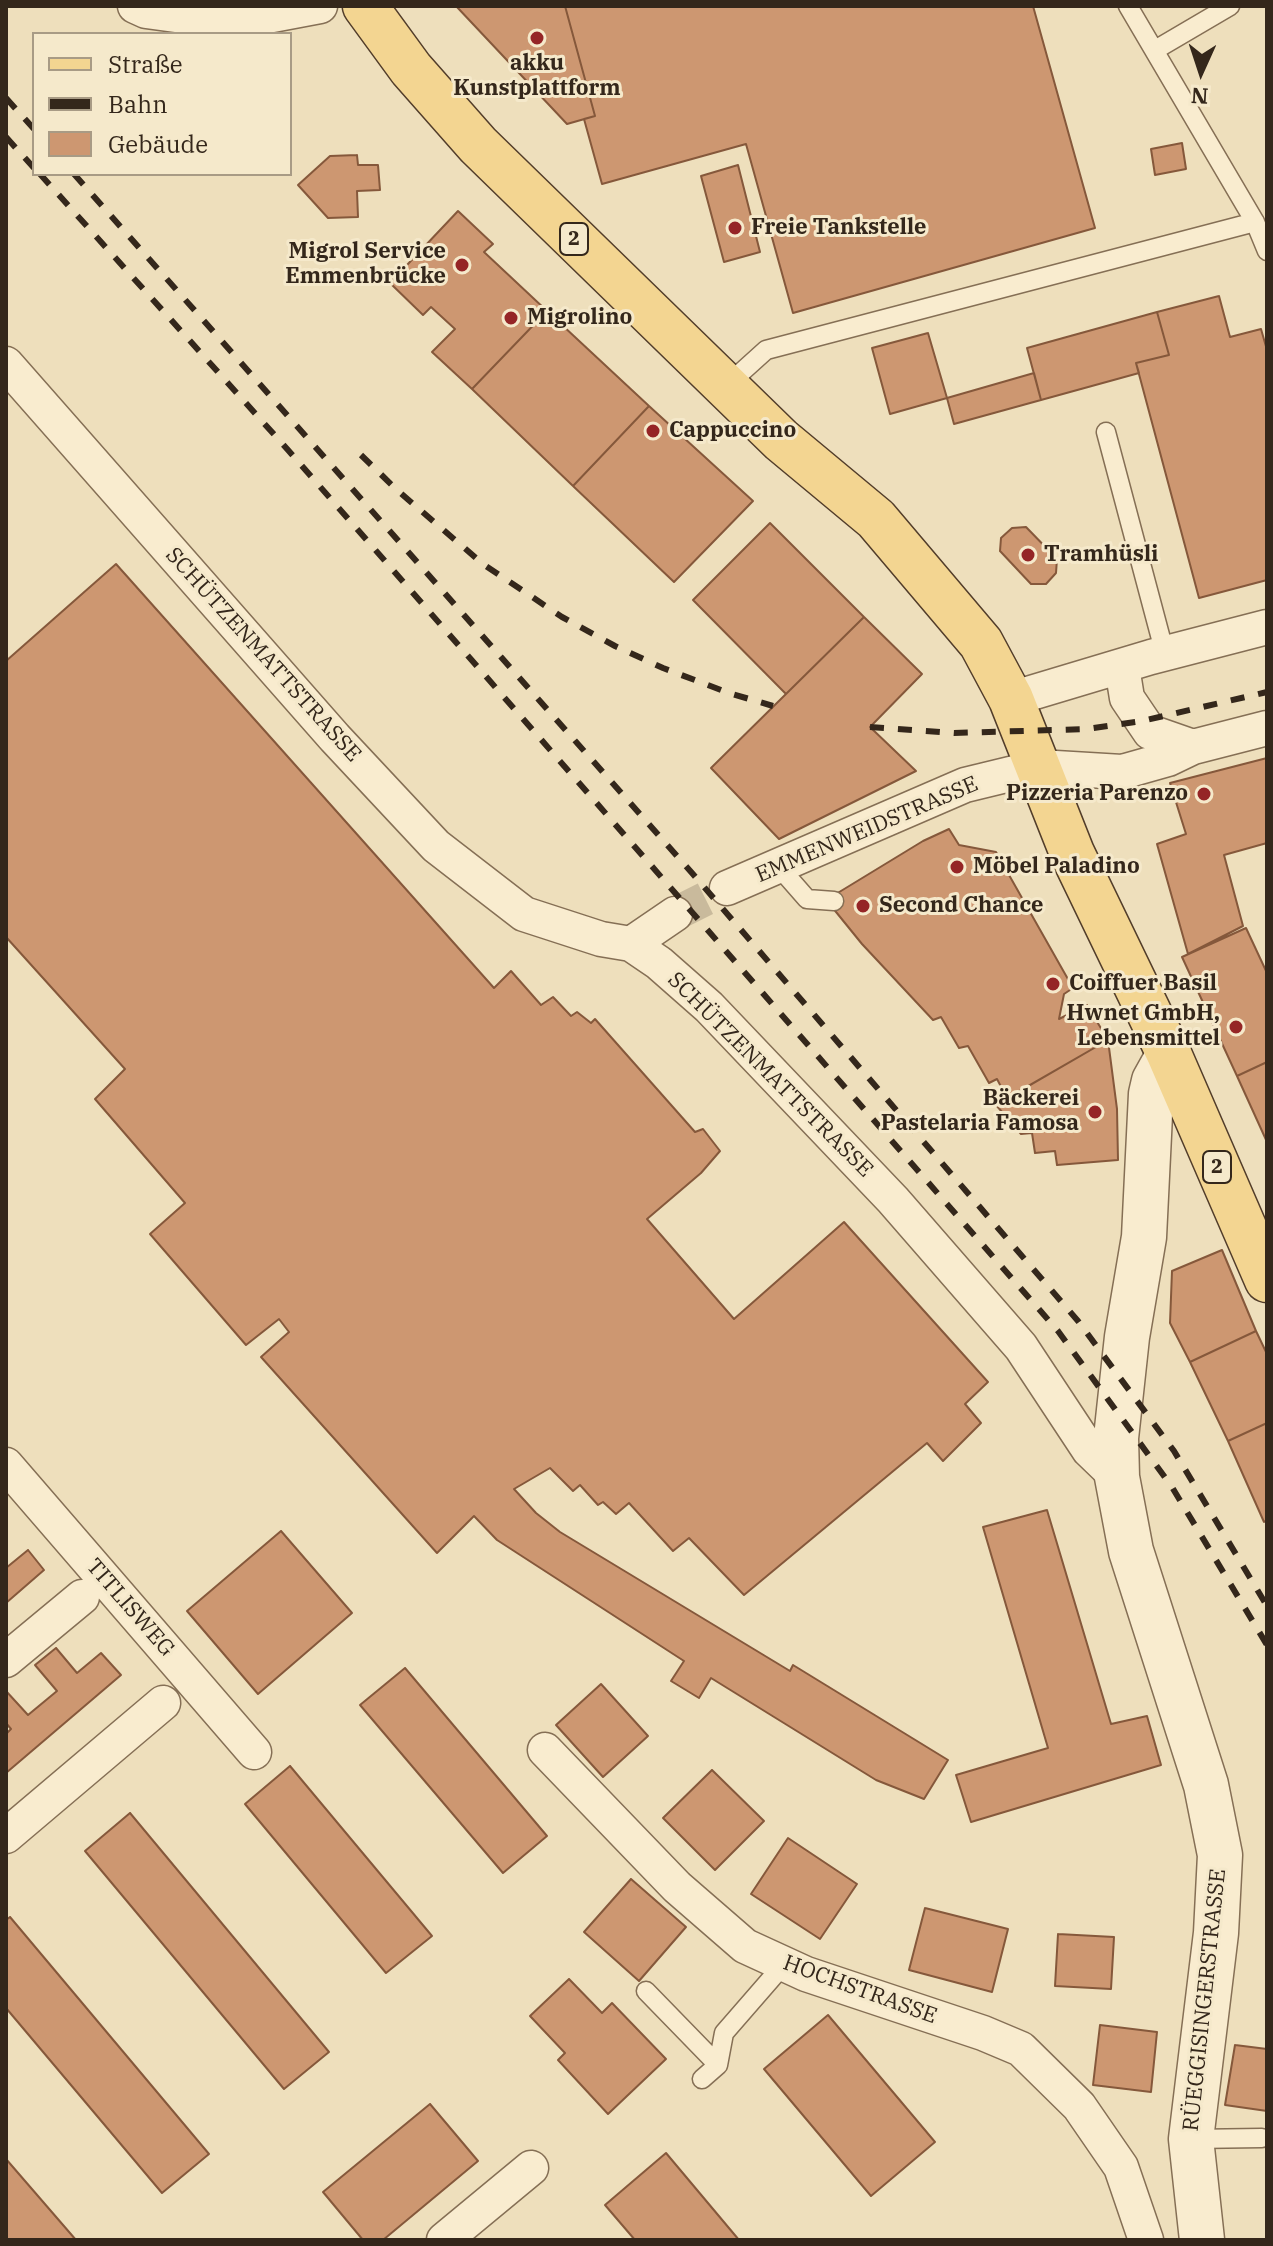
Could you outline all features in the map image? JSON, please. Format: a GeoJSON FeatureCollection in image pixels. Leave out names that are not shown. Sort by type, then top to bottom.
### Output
{"type":"FeatureCollection","features":[{"type":"Feature","properties":{"kind":"main road","name":"2"},"geometry":{"type":"LineString","coordinates":[[365,6],[411,69],[478,145],[781,440],[876,519],[976,635],[990,655],[1011,699],[1072,853],[1169,1054],[1267,1280]]}},
{"type":"Feature","properties":{"kind":"street"},"geometry":{"type":"LineString","coordinates":[[135,6],[146,11],[190,17],[267,16],[320,6]]}},
{"type":"Feature","properties":{"kind":"street","name":"SCHÜTZENMATTSTRASSE"},"geometry":{"type":"LineString","coordinates":[[6,364],[325,726],[436,846],[524,914],[601,939],[631,944],[659,963],[709,1007],[893,1200],[1021,1347],[1089,1450],[1117,1458]]}},
{"type":"Feature","properties":{"kind":"street"},"geometry":{"type":"LineString","coordinates":[[1011,699],[1267,627]]}},
{"type":"Feature","properties":{"kind":"street"},"geometry":{"type":"LineString","coordinates":[[1122,667],[1127,698],[1150,732],[1193,747]]}},
{"type":"Feature","properties":{"kind":"street","name":"EMMENWEIDSTRASSE"},"geometry":{"type":"LineString","coordinates":[[727,888],[965,785],[1039,767],[1122,772],[1168,759],[1193,747],[1267,728]]}},
{"type":"Feature","properties":{"kind":"street"},"geometry":{"type":"LineString","coordinates":[[631,944],[675,914]]}},
{"type":"Feature","properties":{"kind":"street","name":"RÜEGGISINGERSTRASSE"},"geometry":{"type":"LineString","coordinates":[[1169,1054],[1154,1081],[1151,1094],[1144,1237],[1127,1337],[1117,1458],[1131,1551],[1206,1785],[1220,1855],[1216,1933],[1191,2139],[1202,2240]]}},
{"type":"Feature","properties":{"kind":"street","name":"TITLISWEG"},"geometry":{"type":"LineString","coordinates":[[6,1465],[254,1752]]}},
{"type":"Feature","properties":{"kind":"street"},"geometry":{"type":"LineString","coordinates":[[6,1660],[82,1597]]}},
{"type":"Feature","properties":{"kind":"street"},"geometry":{"type":"LineString","coordinates":[[6,1836],[163,1703]]}},
{"type":"Feature","properties":{"kind":"street","name":"HOCHSTRASSE"},"geometry":{"type":"LineString","coordinates":[[545,1750],[677,1887],[745,1946],[806,1974],[983,2033],[1021,2049],[1079,2106],[1121,2167],[1146,2240]]}},
{"type":"Feature","properties":{"kind":"street"},"geometry":{"type":"LineString","coordinates":[[444,2240],[531,2168]]}},
{"type":"Feature","properties":{"kind":"lane"},"geometry":{"type":"LineString","coordinates":[[1128,6],[1255,222],[1267,251]]}},
{"type":"Feature","properties":{"kind":"lane"},"geometry":{"type":"LineString","coordinates":[[1155,50],[1230,6]]}},
{"type":"Feature","properties":{"kind":"lane"},"geometry":{"type":"LineString","coordinates":[[725,387],[766,350],[1255,222]]}},
{"type":"Feature","properties":{"kind":"lane"},"geometry":{"type":"LineString","coordinates":[[1106,432],[1165,654]]}},
{"type":"Feature","properties":{"kind":"lane"},"geometry":{"type":"LineString","coordinates":[[779,867],[807,899],[834,901]]}},
{"type":"Feature","properties":{"kind":"lane"},"geometry":{"type":"LineString","coordinates":[[702,2079],[718,2065],[724,2033],[784,1964]]}},
{"type":"Feature","properties":{"kind":"lane"},"geometry":{"type":"LineString","coordinates":[[646,1991],[718,2065]]}},
{"type":"Feature","properties":{"kind":"lane"},"geometry":{"type":"LineString","coordinates":[[1191,2139],[1262,2138]]}},
{"type":"Feature","properties":{"kind":"building"},"geometry":{"type":"Polygon","coordinates":[[[456,6],[565,6],[595,116],[567,124],[456,6]]]}},
{"type":"Feature","properties":{"kind":"building"},"geometry":{"type":"Polygon","coordinates":[[[565,6],[1033,6],[1095,228],[793,313],[746,144],[602,184],[584,119],[595,116],[565,6]]]}},
{"type":"Feature","properties":{"kind":"building"},"geometry":{"type":"Polygon","coordinates":[[[1182,143],[1186,169],[1155,175],[1151,149],[1182,143]]]}},
{"type":"Feature","properties":{"kind":"building"},"geometry":{"type":"Polygon","coordinates":[[[357,155],[358,165],[378,165],[380,190],[357,191],[358,217],[328,218],[298,185],[330,156],[357,155]]]}},
{"type":"Feature","properties":{"kind":"building","name":"Freie Tankstelle"},"geometry":{"type":"Polygon","coordinates":[[[738,165],[760,252],[724,262],[701,176],[738,165]]]}},
{"type":"Feature","properties":{"kind":"building"},"geometry":{"type":"Polygon","coordinates":[[[458,211],[493,244],[484,252],[547,311],[472,389],[432,352],[455,329],[431,307],[423,315],[390,283],[458,211]]]}},
{"type":"Feature","properties":{"kind":"building"},"geometry":{"type":"Polygon","coordinates":[[[1219,296],[1230,337],[1261,329],[1267,350],[1267,580],[1199,598],[1136,363],[1169,355],[1157,312],[1219,296]]]}},
{"type":"Feature","properties":{"kind":"building"},"geometry":{"type":"Polygon","coordinates":[[[547,311],[649,406],[573,486],[472,389],[547,311]]]}},
{"type":"Feature","properties":{"kind":"building"},"geometry":{"type":"Polygon","coordinates":[[[1157,312],[1169,355],[1136,363],[1139,373],[1041,400],[1027,348],[1157,312]]]}},
{"type":"Feature","properties":{"kind":"building"},"geometry":{"type":"Polygon","coordinates":[[[928,333],[947,398],[890,414],[872,348],[928,333]]]}},
{"type":"Feature","properties":{"kind":"building"},"geometry":{"type":"Polygon","coordinates":[[[1034,373],[1041,400],[954,424],[947,398],[1034,373]]]}},
{"type":"Feature","properties":{"kind":"building"},"geometry":{"type":"Polygon","coordinates":[[[649,406],[753,501],[674,582],[573,486],[649,406]]]}},
{"type":"Feature","properties":{"kind":"building"},"geometry":{"type":"Polygon","coordinates":[[[770,523],[864,617],[786,694],[693,600],[770,523]]]}},
{"type":"Feature","properties":{"kind":"building","name":"Tramhüsli"},"geometry":{"type":"Polygon","coordinates":[[[1026,527],[1057,559],[1056,573],[1046,584],[1031,584],[1000,551],[1001,538],[1012,528],[1026,527]]]}},
{"type":"Feature","properties":{"kind":"building"},"geometry":{"type":"Polygon","coordinates":[[[116,564],[494,988],[511,971],[541,1005],[553,997],[571,1016],[577,1012],[591,1023],[595,1019],[695,1132],[703,1129],[720,1151],[701,1173],[647,1219],[734,1319],[844,1222],[988,1382],[965,1404],[981,1423],[943,1461],[927,1443],[744,1595],[689,1538],[673,1551],[629,1503],[616,1514],[603,1502],[598,1505],[580,1485],[573,1491],[550,1468],[514,1489],[536,1513],[560,1532],[790,1671],[793,1665],[948,1760],[924,1799],[876,1780],[711,1678],[699,1698],[671,1681],[684,1661],[497,1540],[474,1516],[437,1553],[261,1357],[289,1332],[279,1319],[246,1345],[150,1234],[185,1203],[95,1099],[125,1069],[6,937],[6,661],[116,564]]]}},
{"type":"Feature","properties":{"kind":"building"},"geometry":{"type":"Polygon","coordinates":[[[864,617],[922,674],[870,727],[916,771],[779,839],[711,768],[864,617]]]}},
{"type":"Feature","properties":{"kind":"building"},"geometry":{"type":"Polygon","coordinates":[[[1267,758],[1267,843],[1224,855],[1243,926],[1188,954],[1157,844],[1186,834],[1170,783],[1267,758]]]}},
{"type":"Feature","properties":{"kind":"building"},"geometry":{"type":"Polygon","coordinates":[[[949,829],[959,845],[996,852],[1073,988],[1064,994],[1059,1019],[1087,1005],[1108,1040],[1007,1098],[997,1079],[989,1083],[968,1046],[959,1048],[941,1017],[933,1020],[832,907],[836,894],[923,841],[949,829]]]}},
{"type":"Feature","properties":{"kind":"building"},"geometry":{"type":"Polygon","coordinates":[[[1246,928],[1267,973],[1267,1062],[1237,1076],[1182,957],[1246,928]]]}},
{"type":"Feature","properties":{"kind":"building"},"geometry":{"type":"Polygon","coordinates":[[[1108,1040],[1117,1109],[1118,1160],[1057,1165],[1055,1151],[1035,1153],[1032,1133],[1021,1134],[996,1105],[1108,1040]]]}},
{"type":"Feature","properties":{"kind":"building"},"geometry":{"type":"Polygon","coordinates":[[[1267,1062],[1267,1142],[1237,1076],[1267,1062]]]}},
{"type":"Feature","properties":{"kind":"building"},"geometry":{"type":"Polygon","coordinates":[[[1222,1250],[1256,1331],[1190,1362],[1170,1323],[1172,1271],[1222,1250]]]}},
{"type":"Feature","properties":{"kind":"building"},"geometry":{"type":"Polygon","coordinates":[[[1256,1331],[1267,1354],[1267,1423],[1228,1441],[1190,1362],[1256,1331]]]}},
{"type":"Feature","properties":{"kind":"building"},"geometry":{"type":"Polygon","coordinates":[[[1267,1423],[1267,1520],[1264,1522],[1228,1441],[1267,1423]]]}},
{"type":"Feature","properties":{"kind":"building"},"geometry":{"type":"Polygon","coordinates":[[[1047,1510],[1111,1724],[1147,1716],[1161,1765],[971,1822],[956,1775],[1048,1748],[983,1527],[1047,1510]]]}},
{"type":"Feature","properties":{"kind":"building"},"geometry":{"type":"Polygon","coordinates":[[[281,1531],[352,1613],[258,1694],[187,1611],[281,1531]]]}},
{"type":"Feature","properties":{"kind":"building"},"geometry":{"type":"Polygon","coordinates":[[[28,1550],[44,1570],[6,1603],[6,1568],[28,1550]]]}},
{"type":"Feature","properties":{"kind":"building"},"geometry":{"type":"Polygon","coordinates":[[[56,1648],[77,1673],[101,1653],[121,1675],[6,1773],[6,1734],[11,1729],[6,1723],[6,1691],[28,1715],[57,1691],[35,1665],[56,1648]]]}},
{"type":"Feature","properties":{"kind":"building"},"geometry":{"type":"Polygon","coordinates":[[[405,1668],[547,1836],[503,1873],[360,1705],[405,1668]]]}},
{"type":"Feature","properties":{"kind":"building"},"geometry":{"type":"Polygon","coordinates":[[[601,1684],[648,1736],[603,1777],[556,1725],[601,1684]]]}},
{"type":"Feature","properties":{"kind":"building"},"geometry":{"type":"Polygon","coordinates":[[[290,1766],[432,1936],[386,1973],[245,1804],[290,1766]]]}},
{"type":"Feature","properties":{"kind":"building"},"geometry":{"type":"Polygon","coordinates":[[[712,1770],[764,1821],[715,1870],[663,1818],[712,1770]]]}},
{"type":"Feature","properties":{"kind":"building"},"geometry":{"type":"Polygon","coordinates":[[[130,1813],[329,2052],[284,2089],[85,1851],[130,1813]]]}},
{"type":"Feature","properties":{"kind":"building"},"geometry":{"type":"Polygon","coordinates":[[[788,1838],[857,1884],[820,1939],[751,1894],[788,1838]]]}},
{"type":"Feature","properties":{"kind":"building"},"geometry":{"type":"Polygon","coordinates":[[[631,1879],[686,1927],[639,1981],[584,1932],[631,1879]]]}},
{"type":"Feature","properties":{"kind":"building"},"geometry":{"type":"Polygon","coordinates":[[[925,1908],[1008,1929],[992,1992],[909,1970],[925,1908]]]}},
{"type":"Feature","properties":{"kind":"building"},"geometry":{"type":"Polygon","coordinates":[[[10,1917],[209,2154],[162,2193],[6,2008],[6,1920],[10,1917]]]}},
{"type":"Feature","properties":{"kind":"building"},"geometry":{"type":"Polygon","coordinates":[[[1058,1934],[1114,1937],[1111,1989],[1055,1986],[1058,1934]]]}},
{"type":"Feature","properties":{"kind":"building"},"geometry":{"type":"Polygon","coordinates":[[[569,1979],[602,2013],[612,2003],[666,2059],[608,2114],[558,2060],[565,2053],[530,2016],[569,1979]]]}},
{"type":"Feature","properties":{"kind":"building"},"geometry":{"type":"Polygon","coordinates":[[[828,2015],[935,2142],[871,2196],[764,2069],[828,2015]]]}},
{"type":"Feature","properties":{"kind":"building"},"geometry":{"type":"Polygon","coordinates":[[[1100,2025],[1157,2032],[1151,2092],[1093,2085],[1100,2025]]]}},
{"type":"Feature","properties":{"kind":"building"},"geometry":{"type":"Polygon","coordinates":[[[1235,2045],[1267,2049],[1267,2111],[1225,2105],[1235,2045]]]}},
{"type":"Feature","properties":{"kind":"building"},"geometry":{"type":"Polygon","coordinates":[[[430,2104],[478,2161],[383,2240],[363,2240],[323,2192],[430,2104]]]}},
{"type":"Feature","properties":{"kind":"building"},"geometry":{"type":"Polygon","coordinates":[[[666,2153],[739,2240],[635,2240],[605,2205],[666,2153]]]}},
{"type":"Feature","properties":{"kind":"building"},"geometry":{"type":"Polygon","coordinates":[[[6,2159],[76,2240],[6,2240],[6,2159]]]}},
{"type":"Feature","properties":{"kind":"tunnel"},"geometry":{"type":"LineString","coordinates":[[675,914],[727,888]]}},
{"type":"Feature","properties":{"kind":"railway"},"geometry":{"type":"LineString","coordinates":[[6,98],[32,127]]}},
{"type":"Feature","properties":{"kind":"railway"},"geometry":{"type":"LineString","coordinates":[[6,137],[32,166]]}},
{"type":"Feature","properties":{"kind":"railway"},"geometry":{"type":"LineString","coordinates":[[42,176],[288,450],[1058,1331],[1172,1487],[1267,1645]]}},
{"type":"Feature","properties":{"kind":"railway"},"geometry":{"type":"LineString","coordinates":[[76,176],[692,873],[1078,1321],[1174,1451],[1267,1606]]}},
{"type":"Feature","properties":{"kind":"railway"},"geometry":{"type":"LineString","coordinates":[[361,455],[483,564],[562,617],[663,668],[773,706]]}},
{"type":"Feature","properties":{"kind":"railway"},"geometry":{"type":"LineString","coordinates":[[870,727],[954,733],[1087,729],[1142,721],[1267,692]]}},
{"type":"Feature","properties":{"kind":"place","name":"akku Kunstplattform"},"geometry":{"type":"Point","coordinates":[537,38]}},
{"type":"Feature","properties":{"kind":"place","name":"Freie Tankstelle"},"geometry":{"type":"Point","coordinates":[735,228]}},
{"type":"Feature","properties":{"kind":"place","name":"Migrol Service Emmenbrücke"},"geometry":{"type":"Point","coordinates":[462,265]}},
{"type":"Feature","properties":{"kind":"place","name":"Migrolino"},"geometry":{"type":"Point","coordinates":[511,318]}},
{"type":"Feature","properties":{"kind":"place","name":"Cappuccino"},"geometry":{"type":"Point","coordinates":[653,431]}},
{"type":"Feature","properties":{"kind":"place","name":"Tramhüsli"},"geometry":{"type":"Point","coordinates":[1028,555]}},
{"type":"Feature","properties":{"kind":"place","name":"Pizzeria Parenzo"},"geometry":{"type":"Point","coordinates":[1204,794]}},
{"type":"Feature","properties":{"kind":"place","name":"Möbel Paladino"},"geometry":{"type":"Point","coordinates":[957,867]}},
{"type":"Feature","properties":{"kind":"place","name":"Second Chance"},"geometry":{"type":"Point","coordinates":[863,906]}},
{"type":"Feature","properties":{"kind":"place","name":"Coiffuer Basil"},"geometry":{"type":"Point","coordinates":[1053,984]}},
{"type":"Feature","properties":{"kind":"place","name":"Hwnet GmbH, Lebensmittel"},"geometry":{"type":"Point","coordinates":[1236,1027]}},
{"type":"Feature","properties":{"kind":"place","name":"Bäckerei Pastelaria Famosa"},"geometry":{"type":"Point","coordinates":[1095,1112]}}]}
